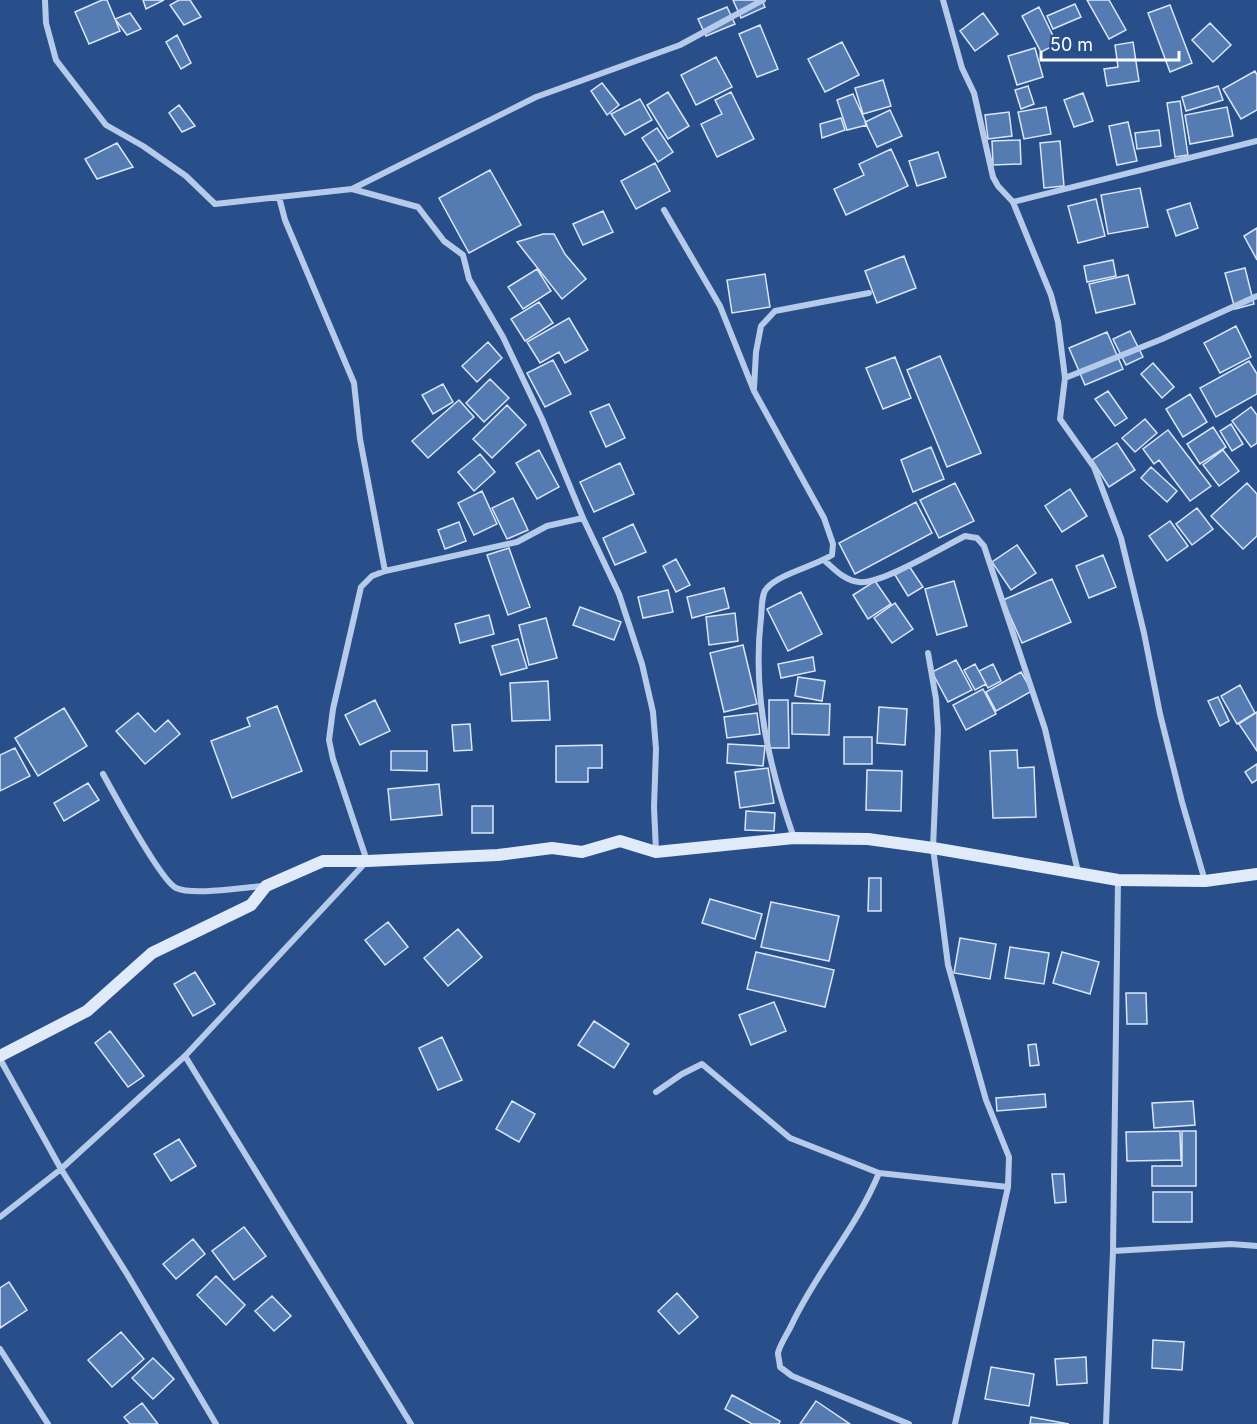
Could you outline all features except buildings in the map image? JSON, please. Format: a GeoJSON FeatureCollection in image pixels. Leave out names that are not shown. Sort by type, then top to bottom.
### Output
{"type":"FeatureCollection","features":[{"type":"Feature","properties":{"kind":"street"},"geometry":{"type":"LineString","coordinates":[[45,0],[46,23],[56,60],[106,125],[143,146],[186,176],[215,204],[352,189],[536,97],[680,45],[763,0]]}},
{"type":"Feature","properties":{"kind":"street"},"geometry":{"type":"LineString","coordinates":[[943,0],[962,68],[974,93],[993,177],[1013,202],[1051,295],[1058,322],[1065,378],[1060,419],[1094,467],[1121,538],[1137,599],[1168,747],[1205,881]]}},
{"type":"Feature","properties":{"kind":"street"},"geometry":{"type":"LineString","coordinates":[[1013,202],[1257,141]]}},
{"type":"Feature","properties":{"kind":"street"},"geometry":{"type":"LineString","coordinates":[[352,189],[418,207],[444,241],[463,255],[469,279],[513,357],[542,419],[583,518],[619,594],[642,664],[653,712],[656,749],[654,807],[656,852]]}},
{"type":"Feature","properties":{"kind":"street"},"geometry":{"type":"LineString","coordinates":[[279,197],[285,220],[354,383],[360,439],[385,571]]}},
{"type":"Feature","properties":{"kind":"street"},"geometry":{"type":"LineString","coordinates":[[664,210],[720,306],[754,391],[824,518],[833,544],[832,555],[773,583],[765,590],[758,645],[761,718],[782,805],[794,838]]}},
{"type":"Feature","properties":{"kind":"street"},"geometry":{"type":"LineString","coordinates":[[754,391],[756,352],[761,326],[775,311],[869,292]]}},
{"type":"Feature","properties":{"kind":"street"},"geometry":{"type":"LineString","coordinates":[[1065,378],[1162,339],[1257,296]]}},
{"type":"Feature","properties":{"kind":"street"},"geometry":{"type":"LineString","coordinates":[[367,861],[333,759],[329,740],[333,709],[361,586],[372,576],[385,571],[517,542],[547,526],[583,518]]}},
{"type":"Feature","properties":{"kind":"street"},"geometry":{"type":"LineString","coordinates":[[824,560],[844,576],[857,582],[867,582],[883,577],[965,536],[977,538],[984,546],[1046,729],[1078,873]]}},
{"type":"Feature","properties":{"kind":"street"},"geometry":{"type":"LineString","coordinates":[[928,653],[936,699],[938,730],[933,848],[948,964],[986,1100],[1009,1157],[1008,1187],[955,1424]]}},
{"type":"Feature","properties":{"kind":"street"},"geometry":{"type":"LineString","coordinates":[[103,774],[161,873],[175,888],[196,891],[266,886],[323,861],[498,855],[552,848],[582,852],[620,841],[656,852],[794,838],[868,839],[1118,880],[1205,881],[1257,874]]}},
{"type":"Feature","properties":{"kind":"street"},"geometry":{"type":"LineString","coordinates":[[0,1217],[61,1169],[185,1056],[367,861]]}},
{"type":"Feature","properties":{"kind":"street"},"geometry":{"type":"LineString","coordinates":[[1106,1424],[1113,1251],[1118,880]]}},
{"type":"Feature","properties":{"kind":"street"},"geometry":{"type":"LineString","coordinates":[[216,1424],[127,1274],[61,1169],[0,1057],[87,1011],[152,953],[251,904],[266,886]]}},
{"type":"Feature","properties":{"kind":"street"},"geometry":{"type":"LineString","coordinates":[[185,1056],[411,1424]]}},
{"type":"Feature","properties":{"kind":"street"},"geometry":{"type":"LineString","coordinates":[[656,1092],[682,1074],[702,1064],[790,1138],[879,1173],[1008,1187]]}},
{"type":"Feature","properties":{"kind":"street"},"geometry":{"type":"LineString","coordinates":[[879,1173],[871,1192],[833,1257],[800,1306],[778,1354],[780,1367],[792,1376],[909,1424]]}},
{"type":"Feature","properties":{"kind":"street"},"geometry":{"type":"LineString","coordinates":[[1113,1251],[1231,1245],[1257,1246]]}},
{"type":"Feature","properties":{"kind":"street"},"geometry":{"type":"LineString","coordinates":[[0,1349],[48,1424]]}}]}
